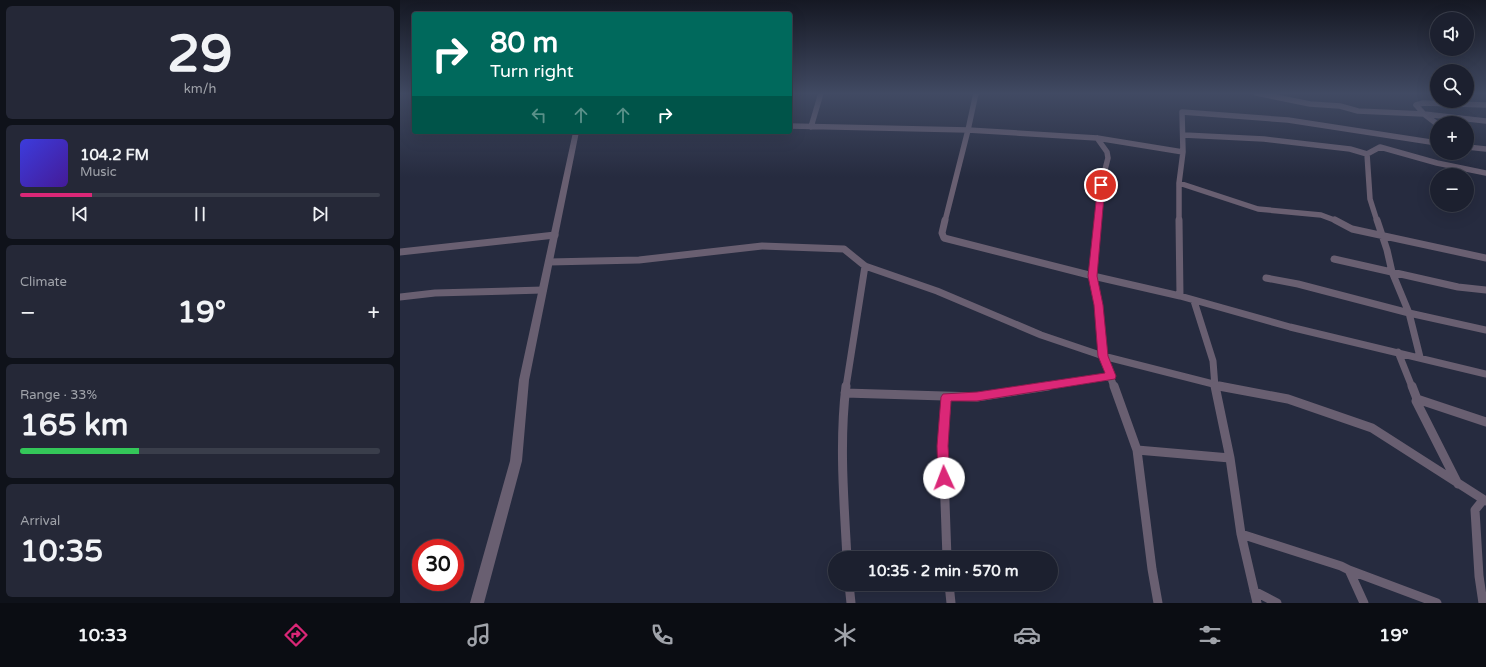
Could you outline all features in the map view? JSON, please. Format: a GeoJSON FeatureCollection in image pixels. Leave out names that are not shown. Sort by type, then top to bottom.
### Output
{"type":"FeatureCollection","features":[{"type":"Feature","properties":{"kind":"street"},"geometry":{"type":"LineString","coordinates":[[810,127],[812,121]]}},
{"type":"Feature","properties":{"kind":"street"},"geometry":{"type":"LineString","coordinates":[[970,121],[942,233],[944,238],[1093,276],[1180,296],[1290,327],[1486,374]]}},
{"type":"Feature","properties":{"kind":"street"},"geometry":{"type":"LineString","coordinates":[[1180,296],[1179,183],[1183,152],[1183,121]]}},
{"type":"Feature","properties":{"kind":"street"},"geometry":{"type":"LineString","coordinates":[[1297,121],[1430,142]]}},
{"type":"Feature","properties":{"kind":"street"},"geometry":{"type":"LineString","coordinates":[[792,126],[968,130],[1097,138],[1183,152]]}},
{"type":"Feature","properties":{"kind":"street"},"geometry":{"type":"LineString","coordinates":[[477,603],[516,461],[524,380],[576,134]]}},
{"type":"Feature","properties":{"kind":"street"},"geometry":{"type":"LineString","coordinates":[[1184,135],[1264,139],[1350,149],[1367,154],[1380,147],[1437,163],[1486,173]]}},
{"type":"Feature","properties":{"kind":"street"},"geometry":{"type":"LineString","coordinates":[[1097,138],[1107,152],[1108,158],[1101,185],[1093,276],[1098,305],[1103,356],[1137,450],[1152,569],[1158,603]]}},
{"type":"Feature","properties":{"kind":"street"},"geometry":{"type":"LineString","coordinates":[[1474,148],[1486,149]]}},
{"type":"Feature","properties":{"kind":"street"},"geometry":{"type":"LineString","coordinates":[[1367,154],[1366,165],[1369,194],[1392,272],[1409,313],[1420,357]]}},
{"type":"Feature","properties":{"kind":"street"},"geometry":{"type":"LineString","coordinates":[[1179,183],[1258,209],[1320,215],[1334,219],[1352,229],[1486,258]]}},
{"type":"Feature","properties":{"kind":"street"},"geometry":{"type":"LineString","coordinates":[[400,252],[555,235]]}},
{"type":"Feature","properties":{"kind":"street"},"geometry":{"type":"LineString","coordinates":[[549,262],[626,261],[746,247],[784,246],[844,249],[865,266],[937,291],[1041,335],[1103,356],[1215,385],[1288,400],[1372,428],[1485,501],[1475,510],[1479,576],[1483,603]]}},
{"type":"Feature","properties":{"kind":"street"},"geometry":{"type":"LineString","coordinates":[[1334,259],[1458,287],[1486,290]]}},
{"type":"Feature","properties":{"kind":"street"},"geometry":{"type":"LineString","coordinates":[[847,551],[841,468],[845,393],[852,337],[865,266]]}},
{"type":"Feature","properties":{"kind":"street"},"geometry":{"type":"LineString","coordinates":[[1266,278],[1298,284],[1409,313],[1486,330]]}},
{"type":"Feature","properties":{"kind":"street"},"geometry":{"type":"LineString","coordinates":[[400,297],[435,293],[544,290]]}},
{"type":"Feature","properties":{"kind":"street"},"geometry":{"type":"LineString","coordinates":[[1194,301],[1213,361],[1215,385],[1230,458],[1241,534],[1258,603]]}},
{"type":"Feature","properties":{"kind":"street"},"geometry":{"type":"LineString","coordinates":[[1398,352],[1417,399],[1416,401],[1459,485]]}},
{"type":"Feature","properties":{"kind":"street"},"geometry":{"type":"LineString","coordinates":[[845,393],[977,397],[1111,376]]}},
{"type":"Feature","properties":{"kind":"street"},"geometry":{"type":"LineString","coordinates":[[946,397],[943,446],[947,551]]}},
{"type":"Feature","properties":{"kind":"street"},"geometry":{"type":"LineString","coordinates":[[1417,399],[1486,422]]}},
{"type":"Feature","properties":{"kind":"street"},"geometry":{"type":"LineString","coordinates":[[1137,450],[1230,458]]}},
{"type":"Feature","properties":{"kind":"street"},"geometry":{"type":"LineString","coordinates":[[1241,534],[1341,566],[1437,603]]}},
{"type":"Feature","properties":{"kind":"street"},"geometry":{"type":"LineString","coordinates":[[1349,570],[1364,603]]}},
{"type":"Feature","properties":{"kind":"street"},"geometry":{"type":"LineString","coordinates":[[850,591],[851,603]]}},
{"type":"Feature","properties":{"kind":"street"},"geometry":{"type":"LineString","coordinates":[[950,591],[951,603]]}},
{"type":"Feature","properties":{"kind":"street"},"geometry":{"type":"LineString","coordinates":[[1254,591],[1277,603]]}},
{"type":"Feature","properties":{"kind":"route"},"geometry":{"type":"LineString","coordinates":[[944,478],[943,446],[946,397],[977,397],[1111,376],[1103,356],[1098,305],[1093,276],[1101,185]]}}]}
